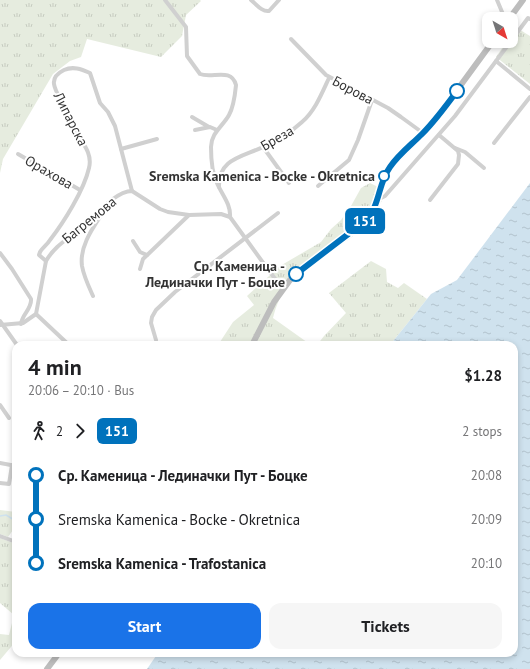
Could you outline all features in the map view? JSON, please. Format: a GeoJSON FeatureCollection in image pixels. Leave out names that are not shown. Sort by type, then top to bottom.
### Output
{"type":"FeatureCollection","features":[{"type":"Feature","properties":{"kind":"main road"},"geometry":{"type":"LineString","coordinates":[[514,12],[523,0]]}},
{"type":"Feature","properties":{"kind":"main road"},"geometry":{"type":"LineString","coordinates":[[254,341],[274,302],[284,287],[302,269],[368,219],[375,209],[383,179],[389,168],[443,110],[488,48]]}},
{"type":"Feature","properties":{"kind":"main road"},"geometry":{"type":"LineString","coordinates":[[47,669],[56,657]]}},
{"type":"Feature","properties":{"kind":"street"},"geometry":{"type":"LineString","coordinates":[[165,0],[186,27],[187,56],[200,74],[203,76],[220,74],[228,75],[235,82],[236,85],[232,108],[229,116],[217,130],[212,139],[212,168],[216,183],[230,209],[230,217],[276,280],[284,287]]}},
{"type":"Feature","properties":{"kind":"street"},"geometry":{"type":"LineString","coordinates":[[251,0],[266,12],[269,11],[279,0]]}},
{"type":"Feature","properties":{"kind":"street"},"geometry":{"type":"LineString","coordinates":[[497,0],[502,12]]}},
{"type":"Feature","properties":{"kind":"street"},"geometry":{"type":"LineString","coordinates":[[518,32],[528,18],[530,19]]}},
{"type":"Feature","properties":{"kind":"street","name":"Борова"},"geometry":{"type":"LineString","coordinates":[[291,39],[329,78],[372,100],[401,117],[423,133]]}},
{"type":"Feature","properties":{"kind":"street"},"geometry":{"type":"LineString","coordinates":[[377,200],[385,196],[455,116],[506,48]]}},
{"type":"Feature","properties":{"kind":"street"},"geometry":{"type":"LineString","coordinates":[[496,61],[530,89]]}},
{"type":"Feature","properties":{"kind":"street","name":"Липарска"},"geometry":{"type":"LineString","coordinates":[[46,261],[39,255],[40,252],[56,232],[80,190],[89,168],[90,159],[54,86],[54,79],[56,75],[64,70],[78,68],[90,73],[100,103],[108,112],[115,126],[132,191]]}},
{"type":"Feature","properties":{"kind":"street","name":"Бреза"},"geometry":{"type":"LineString","coordinates":[[219,188],[219,176],[233,160],[281,138],[303,122],[313,108],[329,78]]}},
{"type":"Feature","properties":{"kind":"street"},"geometry":{"type":"LineString","coordinates":[[494,144],[530,97]]}},
{"type":"Feature","properties":{"kind":"street"},"geometry":{"type":"LineString","coordinates":[[318,186],[346,164],[352,155],[372,100]]}},
{"type":"Feature","properties":{"kind":"street"},"geometry":{"type":"LineString","coordinates":[[192,117],[217,130]]}},
{"type":"Feature","properties":{"kind":"street"},"geometry":{"type":"LineString","coordinates":[[195,130],[210,127]]}},
{"type":"Feature","properties":{"kind":"street"},"geometry":{"type":"LineString","coordinates":[[430,200],[458,164],[459,154],[455,148],[439,134]]}},
{"type":"Feature","properties":{"kind":"street"},"geometry":{"type":"LineString","coordinates":[[121,149],[158,139]]}},
{"type":"Feature","properties":{"kind":"street"},"geometry":{"type":"LineString","coordinates":[[263,147],[289,183]]}},
{"type":"Feature","properties":{"kind":"street"},"geometry":{"type":"LineString","coordinates":[[455,148],[466,152],[484,168]]}},
{"type":"Feature","properties":{"kind":"street","name":"Орахова"},"geometry":{"type":"LineString","coordinates":[[18,154],[80,190]]}},
{"type":"Feature","properties":{"kind":"street","name":"Багремова"},"geometry":{"type":"LineString","coordinates":[[36,314],[46,261],[50,255],[65,239],[77,232],[110,202],[125,192],[132,191],[160,209],[168,212],[190,215],[221,214],[230,217]]}},
{"type":"Feature","properties":{"kind":"street"},"geometry":{"type":"LineString","coordinates":[[93,296],[82,267],[83,249],[89,234],[110,202]]}},
{"type":"Feature","properties":{"kind":"street"},"geometry":{"type":"LineString","coordinates":[[156,340],[151,323],[152,317],[156,310],[175,292],[278,213]]}},
{"type":"Feature","properties":{"kind":"street"},"geometry":{"type":"LineString","coordinates":[[140,269],[141,262],[147,255],[190,215]]}},
{"type":"Feature","properties":{"kind":"street"},"geometry":{"type":"LineString","coordinates":[[134,241],[140,252],[147,255]]}},
{"type":"Feature","properties":{"kind":"street"},"geometry":{"type":"LineString","coordinates":[[0,253],[31,299],[30,306],[22,319],[21,324]]}},
{"type":"Feature","properties":{"kind":"street"},"geometry":{"type":"LineString","coordinates":[[1,324],[21,324],[36,314],[65,341]]}},
{"type":"Feature","properties":{"kind":"street"},"geometry":{"type":"LineString","coordinates":[[1,324],[14,341]]}},
{"type":"Feature","properties":{"kind":"street"},"geometry":{"type":"LineString","coordinates":[[0,405],[9,418]]}},
{"type":"Feature","properties":{"kind":"street"},"geometry":{"type":"LineString","coordinates":[[0,463],[12,465]]}},
{"type":"Feature","properties":{"kind":"street"},"geometry":{"type":"LineString","coordinates":[[0,483],[9,484],[12,473]]}},
{"type":"Feature","properties":{"kind":"street"},"geometry":{"type":"LineString","coordinates":[[0,536],[12,540]]}},
{"type":"Feature","properties":{"kind":"green space"},"geometry":{"type":"Polygon","coordinates":[[[0,0],[201,1],[186,15],[182,36],[161,57],[87,39],[81,57],[70,61],[53,74],[3,159],[0,173],[0,0]]]}},
{"type":"Feature","properties":{"kind":"green space"},"geometry":{"type":"Polygon","coordinates":[[[518,29],[530,36],[530,84],[496,57],[502,48],[518,48],[518,29]]]}},
{"type":"Feature","properties":{"kind":"green space"},"geometry":{"type":"Polygon","coordinates":[[[370,183],[378,187],[376,199],[382,201],[368,222],[349,239],[313,262],[297,275],[287,286],[277,304],[273,318],[305,341],[221,341],[233,322],[254,305],[247,296],[280,266],[321,242],[331,229],[341,220],[361,188],[370,183]]]}},
{"type":"Feature","properties":{"kind":"green space"},"geometry":{"type":"Polygon","coordinates":[[[371,261],[386,269],[387,282],[398,288],[404,283],[427,299],[393,341],[320,341],[346,313],[329,293],[371,261]]]}},
{"type":"Feature","properties":{"kind":"green space"},"geometry":{"type":"Polygon","coordinates":[[[0,510],[12,512],[12,531],[8,537],[0,534],[0,510]]]}},
{"type":"Feature","properties":{"kind":"green space"},"geometry":{"type":"Polygon","coordinates":[[[0,538],[12,542],[12,613],[0,603],[0,538]]]}},
{"type":"Feature","properties":{"kind":"green space"},"geometry":{"type":"Polygon","coordinates":[[[12,623],[12,646],[0,660],[0,634],[9,635],[12,623]]]}},
{"type":"Feature","properties":{"kind":"water"},"geometry":{"type":"Polygon","coordinates":[[[530,183],[530,669],[147,669],[155,657],[518,657],[518,341],[393,341],[431,294],[457,280],[530,183]]]}},
{"type":"Feature","properties":{"kind":"waterway"},"geometry":{"type":"LineString","coordinates":[[0,516],[6,515],[12,519]]}},
{"type":"Feature","properties":{"kind":"bus line","name":"151"},"geometry":{"type":"LineString","coordinates":[[296,274],[371,215],[375,209],[383,179],[389,168],[399,156],[433,123],[457,91]]}},
{"type":"Feature","properties":{"kind":"place","name":"Sremska Kamenica - Bocke - Okretnica"},"geometry":{"type":"Point","coordinates":[384,176]}},
{"type":"Feature","properties":{"kind":"place","name":"Ср. Каменица - Лединачки Пут - Боцке"},"geometry":{"type":"Point","coordinates":[296,274]}}]}
